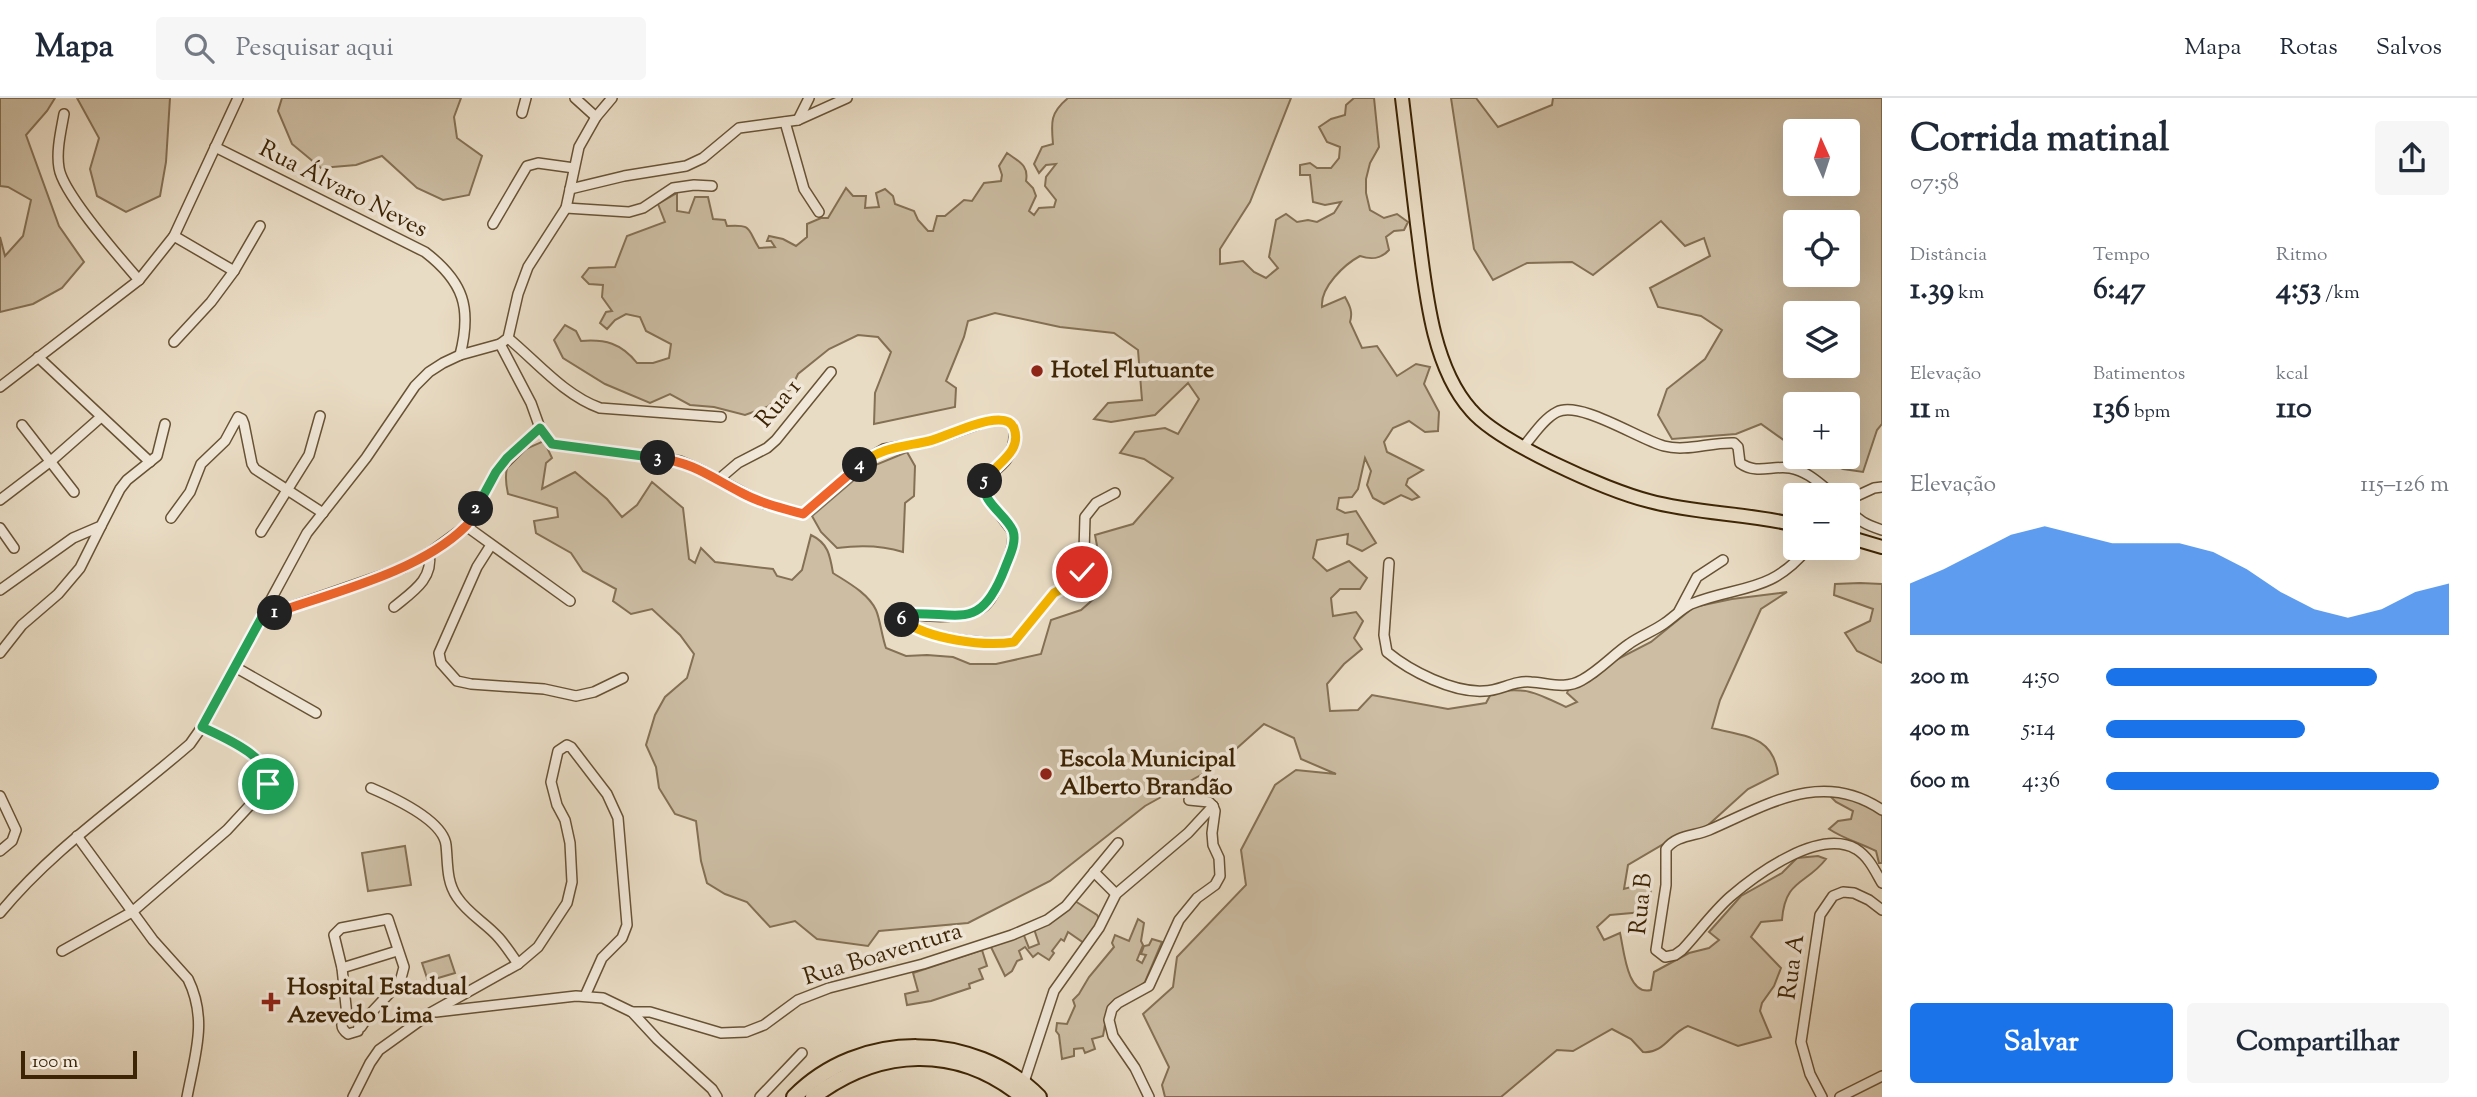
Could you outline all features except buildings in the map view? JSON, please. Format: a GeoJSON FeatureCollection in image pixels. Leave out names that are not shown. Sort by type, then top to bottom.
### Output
{"type":"FeatureCollection","features":[{"type":"Feature","properties":{"kind":"highway"},"geometry":{"type":"LineString","coordinates":[[794,1097],[824,1072],[847,1060],[898,1047],[931,1047],[980,1058],[1024,1082],[1039,1097]]}},
{"type":"Feature","properties":{"kind":"highway"},"geometry":{"type":"LineString","coordinates":[[813,1097],[853,1071],[880,1062],[923,1057],[970,1066],[1023,1097]]}},
{"type":"Feature","properties":{"kind":"main road"},"geometry":{"type":"LineString","coordinates":[[1402,98],[1426,293],[1442,356],[1455,387],[1471,411],[1490,427],[1523,447],[1648,501],[1677,508],[1783,523]]}},
{"type":"Feature","properties":{"kind":"main road"},"geometry":{"type":"LineString","coordinates":[[1860,541],[1882,547]]}},
{"type":"Feature","properties":{"kind":"street"},"geometry":{"type":"LineString","coordinates":[[0,387],[139,280],[174,236],[238,98]]}},
{"type":"Feature","properties":{"kind":"street"},"geometry":{"type":"LineString","coordinates":[[522,113],[526,98]]}},
{"type":"Feature","properties":{"kind":"street"},"geometry":{"type":"LineString","coordinates":[[575,98],[596,117]]}},
{"type":"Feature","properties":{"kind":"street"},"geometry":{"type":"LineString","coordinates":[[612,98],[596,117],[579,146],[566,208],[528,267],[504,341],[540,428],[552,444],[680,461],[765,504],[803,514],[867,459],[884,449],[931,441],[990,420],[1003,419],[1014,428],[1013,447],[1006,461],[986,478],[983,488],[985,495],[1013,533],[1013,548],[999,584],[984,608],[975,612],[953,616],[905,614],[902,617],[906,623],[938,637],[995,643],[1014,642],[1054,593],[1078,580],[1082,572],[1085,517],[1096,503],[1115,493]]}},
{"type":"Feature","properties":{"kind":"street"},"geometry":{"type":"LineString","coordinates":[[798,120],[809,98]]}},
{"type":"Feature","properties":{"kind":"street"},"geometry":{"type":"LineString","coordinates":[[570,189],[624,176],[686,166],[703,158],[739,128],[798,120],[847,98]]}},
{"type":"Feature","properties":{"kind":"street"},"geometry":{"type":"LineString","coordinates":[[64,114],[59,149],[59,169],[63,181],[87,216],[139,280]]}},
{"type":"Feature","properties":{"kind":"street"},"geometry":{"type":"LineString","coordinates":[[785,122],[801,181],[819,212]]}},
{"type":"Feature","properties":{"kind":"street","name":"Rua Álvaro Neves"},"geometry":{"type":"LineString","coordinates":[[215,147],[425,252],[436,261],[454,284],[466,309],[467,322],[460,355]]}},
{"type":"Feature","properties":{"kind":"street"},"geometry":{"type":"LineString","coordinates":[[493,223],[527,166],[538,163],[574,168]]}},
{"type":"Feature","properties":{"kind":"street"},"geometry":{"type":"LineString","coordinates":[[566,208],[629,212],[643,208],[673,188],[712,186]]}},
{"type":"Feature","properties":{"kind":"street"},"geometry":{"type":"LineString","coordinates":[[174,342],[211,302],[234,271],[260,226]]}},
{"type":"Feature","properties":{"kind":"street"},"geometry":{"type":"LineString","coordinates":[[174,236],[234,271]]}},
{"type":"Feature","properties":{"kind":"street"},"geometry":{"type":"LineString","coordinates":[[0,913],[31,877],[77,836],[190,744],[202,727],[307,533],[366,458],[415,386],[429,372],[460,355],[504,341]]}},
{"type":"Feature","properties":{"kind":"street"},"geometry":{"type":"LineString","coordinates":[[504,341],[568,391],[600,408],[721,417]]}},
{"type":"Feature","properties":{"kind":"street"},"geometry":{"type":"LineString","coordinates":[[38,357],[150,463]]}},
{"type":"Feature","properties":{"kind":"street","name":"Rua 1"},"geometry":{"type":"LineString","coordinates":[[718,480],[776,440],[831,372]]}},
{"type":"Feature","properties":{"kind":"street"},"geometry":{"type":"LineString","coordinates":[[1523,447],[1556,412],[1573,410],[1664,446],[1687,448],[1707,443],[1734,443],[1738,447],[1740,463],[1744,466],[1761,470],[1783,467],[1794,469],[1818,483]]}},
{"type":"Feature","properties":{"kind":"street"},"geometry":{"type":"LineString","coordinates":[[261,532],[309,454],[320,416]]}},
{"type":"Feature","properties":{"kind":"street"},"geometry":{"type":"LineString","coordinates":[[0,499],[51,461],[101,417]]}},
{"type":"Feature","properties":{"kind":"street"},"geometry":{"type":"LineString","coordinates":[[172,518],[190,492],[201,464],[225,440],[238,417],[244,424],[255,469],[323,513]]}},
{"type":"Feature","properties":{"kind":"street"},"geometry":{"type":"LineString","coordinates":[[0,653],[22,625],[58,593],[80,568],[120,489],[157,456],[165,424]]}},
{"type":"Feature","properties":{"kind":"street"},"geometry":{"type":"LineString","coordinates":[[22,425],[74,492]]}},
{"type":"Feature","properties":{"kind":"street"},"geometry":{"type":"LineString","coordinates":[[262,617],[403,568],[429,553],[467,526],[496,472],[507,458],[540,428]]}},
{"type":"Feature","properties":{"kind":"street"},"geometry":{"type":"LineString","coordinates":[[1860,494],[1882,487]]}},
{"type":"Feature","properties":{"kind":"street"},"geometry":{"type":"LineString","coordinates":[[1860,520],[1882,530]]}},
{"type":"Feature","properties":{"kind":"street"},"geometry":{"type":"LineString","coordinates":[[0,590],[73,538],[101,526]]}},
{"type":"Feature","properties":{"kind":"street"},"geometry":{"type":"LineString","coordinates":[[467,526],[570,601]]}},
{"type":"Feature","properties":{"kind":"street"},"geometry":{"type":"LineString","coordinates":[[0,528],[13,548]]}},
{"type":"Feature","properties":{"kind":"street"},"geometry":{"type":"LineString","coordinates":[[491,545],[477,567],[439,653],[442,663],[457,681],[544,689],[576,695],[594,692],[622,678]]}},
{"type":"Feature","properties":{"kind":"street"},"geometry":{"type":"LineString","coordinates":[[394,607],[425,579],[430,567],[429,553]]}},
{"type":"Feature","properties":{"kind":"street"},"geometry":{"type":"LineString","coordinates":[[1390,563],[1384,635],[1387,652],[1420,675],[1471,690],[1484,691],[1529,681],[1559,686],[1571,685],[1600,668],[1625,647],[1664,624],[1689,605],[1756,587],[1779,575],[1798,560]]}},
{"type":"Feature","properties":{"kind":"street"},"geometry":{"type":"LineString","coordinates":[[1679,612],[1697,577],[1723,561]]}},
{"type":"Feature","properties":{"kind":"street"},"geometry":{"type":"LineString","coordinates":[[235,667],[316,713]]}},
{"type":"Feature","properties":{"kind":"street"},"geometry":{"type":"LineString","coordinates":[[62,951],[132,912],[228,830],[268,784],[268,774],[262,764],[231,740],[202,727]]}},
{"type":"Feature","properties":{"kind":"street"},"geometry":{"type":"LineString","coordinates":[[353,1097],[379,1050],[432,1012],[518,964],[538,947],[571,894],[570,843],[551,782],[558,751],[564,746],[571,747],[607,794],[618,818],[627,925],[622,938],[602,958],[585,996]]}},
{"type":"Feature","properties":{"kind":"street"},"geometry":{"type":"LineString","coordinates":[[371,788],[398,800],[440,831],[446,842],[447,870],[455,894],[466,909],[499,937],[518,964]]}},
{"type":"Feature","properties":{"kind":"street","name":"Rua B"},"geometry":{"type":"LineString","coordinates":[[1882,810],[1854,794],[1803,793],[1785,797],[1700,833],[1674,841],[1666,849],[1666,885],[1656,950],[1665,957],[1675,955],[1728,899],[1761,874],[1810,848],[1840,843],[1856,849],[1866,857],[1882,883]]}},
{"type":"Feature","properties":{"kind":"street"},"geometry":{"type":"LineString","coordinates":[[0,796],[16,830],[12,841],[0,851]]}},
{"type":"Feature","properties":{"kind":"street"},"geometry":{"type":"LineString","coordinates":[[1149,1097],[1135,1068],[1113,1036],[1109,1020],[1112,1009],[1118,1003],[1149,986],[1179,919],[1197,898],[1215,885],[1220,876],[1219,858],[1213,845],[1213,806],[1209,802],[1189,800]]}},
{"type":"Feature","properties":{"kind":"street"},"geometry":{"type":"LineString","coordinates":[[1024,1082],[1054,991],[1099,928],[1116,894],[1188,833],[1213,806]]}},
{"type":"Feature","properties":{"kind":"street"},"geometry":{"type":"LineString","coordinates":[[77,836],[132,912],[188,979],[198,1000],[199,1028],[187,1097]]}},
{"type":"Feature","properties":{"kind":"street","name":"Rua Boaventura"},"geometry":{"type":"LineString","coordinates":[[632,1012],[650,1012],[721,1033],[746,1032],[764,1025],[798,1000],[829,988],[944,957],[1047,920],[1066,906],[1118,843]]}},
{"type":"Feature","properties":{"kind":"street"},"geometry":{"type":"LineString","coordinates":[[1094,872],[1116,894]]}},
{"type":"Feature","properties":{"kind":"street","name":"Rua A"},"geometry":{"type":"LineString","coordinates":[[1822,1097],[1810,1074],[1801,1042],[1820,915],[1833,896],[1843,892],[1854,893],[1882,910]]}},
{"type":"Feature","properties":{"kind":"street"},"geometry":{"type":"LineString","coordinates":[[388,919],[397,951],[404,967],[400,982],[361,1027],[353,1034],[348,1034],[342,1023],[347,1016],[342,968],[334,940],[336,932],[341,928],[388,919]]}},
{"type":"Feature","properties":{"kind":"street"},"geometry":{"type":"LineString","coordinates":[[342,968],[397,951]]}},
{"type":"Feature","properties":{"kind":"street"},"geometry":{"type":"LineString","coordinates":[[432,1012],[585,996],[603,998],[632,1012],[657,1039],[712,1089],[717,1097]]}},
{"type":"Feature","properties":{"kind":"street"},"geometry":{"type":"LineString","coordinates":[[347,1016],[357,1017],[361,1027]]}},
{"type":"Feature","properties":{"kind":"street"},"geometry":{"type":"LineString","coordinates":[[760,1097],[802,1052]]}},
{"type":"Feature","properties":{"kind":"street"},"geometry":{"type":"LineString","coordinates":[[1840,1097],[1882,1076]]}},
{"type":"Feature","properties":{"kind":"shaded area"},"geometry":{"type":"Polygon","coordinates":[[[0,98],[55,98],[26,135],[59,226],[84,262],[62,288],[33,304],[0,312],[0,237],[5,256],[23,236],[31,200],[8,187],[0,186],[0,98]]]}},
{"type":"Feature","properties":{"kind":"shaded area"},"geometry":{"type":"Polygon","coordinates":[[[77,98],[170,98],[166,162],[160,196],[126,212],[97,196],[90,169],[99,138],[77,98]]]}},
{"type":"Feature","properties":{"kind":"shaded area"},"geometry":{"type":"Polygon","coordinates":[[[282,98],[461,98],[454,117],[457,138],[482,156],[469,195],[443,200],[417,188],[382,156],[356,165],[321,168],[292,144],[278,111],[282,98]]]}},
{"type":"Feature","properties":{"kind":"shaded area"},"geometry":{"type":"Polygon","coordinates":[[[1068,98],[1291,98],[1250,202],[1220,249],[1220,264],[1243,261],[1254,272],[1266,278],[1278,268],[1269,257],[1276,220],[1286,214],[1297,222],[1317,222],[1334,213],[1341,202],[1325,205],[1313,202],[1310,175],[1300,175],[1300,165],[1310,163],[1317,168],[1331,168],[1339,158],[1340,147],[1327,142],[1319,127],[1331,119],[1345,115],[1346,105],[1354,98],[1374,98],[1379,147],[1370,163],[1366,179],[1370,210],[1384,218],[1397,214],[1408,222],[1404,230],[1394,231],[1386,237],[1389,250],[1383,255],[1372,258],[1360,256],[1341,270],[1329,284],[1322,299],[1322,307],[1345,297],[1350,309],[1350,322],[1362,348],[1377,346],[1397,376],[1416,364],[1430,367],[1424,384],[1439,412],[1438,431],[1425,432],[1409,421],[1393,428],[1384,442],[1387,452],[1423,470],[1408,479],[1406,485],[1419,497],[1412,500],[1401,495],[1384,504],[1373,498],[1367,485],[1371,471],[1365,458],[1358,489],[1352,497],[1339,498],[1337,509],[1345,513],[1356,511],[1376,543],[1362,551],[1347,544],[1348,534],[1317,540],[1313,558],[1327,571],[1349,561],[1367,578],[1360,589],[1340,589],[1331,598],[1333,616],[1356,612],[1363,621],[1354,638],[1362,649],[1344,664],[1327,684],[1330,711],[1358,710],[1372,695],[1448,709],[1486,703],[1492,692],[1514,690],[1538,694],[1566,707],[1577,702],[1567,693],[1569,688],[1596,677],[1612,662],[1651,642],[1694,607],[1787,592],[1761,609],[1720,700],[1712,728],[1755,739],[1763,744],[1775,761],[1778,774],[1748,789],[1706,827],[1679,835],[1628,865],[1624,889],[1650,882],[1651,897],[1643,912],[1610,915],[1597,927],[1604,940],[1620,933],[1632,979],[1643,990],[1651,990],[1654,972],[1689,953],[1709,948],[1719,940],[1709,932],[1741,896],[1782,873],[1797,858],[1818,856],[1826,859],[1792,890],[1787,897],[1782,920],[1761,922],[1751,937],[1781,968],[1760,1011],[1771,1037],[1738,1046],[1688,1026],[1656,1050],[1643,1052],[1631,1039],[1612,1029],[1573,1051],[1557,1050],[1501,1097],[1165,1097],[1162,1085],[1169,1067],[1143,1014],[1173,987],[1177,957],[1246,885],[1241,850],[1275,785],[1296,770],[1336,774],[1301,759],[1294,738],[1264,724],[1217,766],[1145,806],[1050,881],[968,923],[879,931],[868,946],[817,939],[795,921],[770,927],[747,902],[725,894],[707,883],[696,821],[675,814],[659,788],[656,767],[646,745],[655,715],[665,697],[687,678],[694,654],[680,635],[652,609],[631,614],[613,601],[616,589],[583,571],[571,553],[536,533],[534,521],[558,517],[557,508],[508,494],[506,472],[517,454],[544,441],[552,458],[546,463],[542,489],[575,472],[607,499],[622,517],[637,505],[652,482],[683,508],[689,559],[695,563],[701,548],[715,562],[773,569],[777,576],[792,580],[802,570],[811,535],[827,550],[833,573],[857,588],[872,604],[886,648],[906,656],[953,657],[970,664],[996,664],[1041,654],[1051,620],[1081,610],[1105,589],[1095,535],[1133,524],[1173,478],[1144,459],[1120,453],[1135,432],[1165,428],[1178,434],[1199,399],[1188,383],[1155,415],[1111,422],[1094,419],[1108,403],[1142,400],[1138,350],[1114,333],[1060,327],[995,313],[968,321],[946,381],[956,388],[955,407],[874,424],[875,393],[891,352],[878,337],[858,335],[829,349],[798,374],[791,389],[767,407],[745,415],[714,407],[690,405],[670,394],[650,403],[605,384],[563,358],[554,340],[565,325],[576,331],[581,341],[612,344],[625,351],[637,363],[653,363],[669,358],[671,344],[646,331],[640,317],[626,314],[615,320],[607,329],[600,323],[606,312],[612,311],[602,297],[603,285],[589,284],[582,277],[589,268],[615,267],[627,236],[665,222],[658,204],[677,193],[677,211],[689,213],[695,197],[708,197],[713,219],[725,220],[727,226],[745,227],[759,248],[775,247],[771,241],[767,241],[769,236],[796,246],[807,237],[807,224],[828,218],[846,188],[853,196],[866,196],[865,208],[879,207],[876,193],[885,189],[893,196],[895,204],[914,211],[928,231],[933,231],[937,216],[945,216],[964,200],[972,201],[984,183],[1001,181],[999,166],[1007,153],[1026,171],[1026,181],[1036,196],[1029,211],[1034,215],[1039,208],[1054,207],[1056,200],[1045,186],[1046,177],[1056,164],[1046,165],[1039,173],[1034,164],[1042,147],[1053,144],[1053,118],[1068,98]]]}},
{"type":"Feature","properties":{"kind":"shaded area"},"geometry":{"type":"Polygon","coordinates":[[[1451,98],[1476,98],[1498,127],[1552,105],[1553,98],[1882,98],[1882,424],[1877,430],[1863,472],[1843,469],[1860,469],[1860,392],[1783,392],[1783,440],[1761,424],[1736,434],[1672,439],[1658,415],[1667,389],[1705,359],[1722,330],[1701,316],[1658,307],[1650,288],[1710,256],[1704,238],[1685,246],[1661,221],[1593,275],[1572,262],[1527,263],[1493,280],[1474,249],[1451,98]]]}},
{"type":"Feature","properties":{"kind":"shaded area"},"geometry":{"type":"Polygon","coordinates":[[[907,452],[915,466],[914,496],[905,503],[903,552],[870,546],[837,548],[821,532],[812,516],[868,468],[907,452]]]}},
{"type":"Feature","properties":{"kind":"shaded area"},"geometry":{"type":"Polygon","coordinates":[[[1835,584],[1882,584],[1882,663],[1857,651],[1845,633],[1870,621],[1873,609],[1834,595],[1835,584]]]}},
{"type":"Feature","properties":{"kind":"shaded area"},"geometry":{"type":"Polygon","coordinates":[[[1828,794],[1868,797],[1882,807],[1882,863],[1879,863],[1876,851],[1829,829],[1838,821],[1851,819],[1853,811],[1836,802],[1828,794]]]}},
{"type":"Feature","properties":{"kind":"shaded area"},"geometry":{"type":"Polygon","coordinates":[[[405,846],[411,885],[368,891],[362,853],[405,846]]]}},
{"type":"Feature","properties":{"kind":"shaded area"},"geometry":{"type":"Polygon","coordinates":[[[1075,901],[1097,915],[1100,920],[1084,943],[1068,932],[1064,941],[1061,939],[1052,951],[1054,953],[1049,960],[1038,953],[1033,957],[1025,947],[1019,951],[1022,959],[1017,961],[1012,971],[1005,976],[990,945],[1023,933],[1029,948],[1039,944],[1034,929],[1075,901]]]}},
{"type":"Feature","properties":{"kind":"shaded area"},"geometry":{"type":"Polygon","coordinates":[[[1138,919],[1144,923],[1141,941],[1143,945],[1137,960],[1142,963],[1146,955],[1141,954],[1144,946],[1149,945],[1152,939],[1162,942],[1145,982],[1106,1019],[1103,1036],[1092,1039],[1095,1049],[1085,1053],[1083,1048],[1074,1049],[1074,1056],[1062,1059],[1057,1023],[1067,1024],[1075,1006],[1073,1000],[1114,947],[1112,943],[1115,935],[1129,941],[1138,919]]]}},
{"type":"Feature","properties":{"kind":"shaded area"},"geometry":{"type":"Polygon","coordinates":[[[982,950],[987,966],[979,969],[983,979],[969,984],[970,988],[931,1001],[907,1005],[905,994],[918,991],[913,973],[982,950]]]}},
{"type":"Feature","properties":{"kind":"shaded area"},"geometry":{"type":"Polygon","coordinates":[[[449,955],[455,973],[428,981],[422,963],[449,955]]]}},
{"type":"Feature","properties":{"kind":"place","name":"Hotel Flutuante"},"geometry":{"type":"Point","coordinates":[1037,371]}},
{"type":"Feature","properties":{"kind":"place","name":"Escola Municipal Alberto Brandão"},"geometry":{"type":"Point","coordinates":[1046,774]}},
{"type":"Feature","properties":{"kind":"place","name":"Hospital Estadual Azevedo Lima"},"geometry":{"type":"Point","coordinates":[271,1002]}},
{"type":"Feature","properties":{"kind":"route"},"geometry":{"type":"LineString","coordinates":[[268,784],[268,774],[262,764],[231,740],[202,727],[262,617],[403,568],[429,553],[467,526],[496,472],[507,458],[540,428],[552,444],[680,461],[765,504],[803,514],[867,459],[884,449],[931,441],[990,420],[1003,419],[1014,428],[1013,447],[1006,461],[986,478],[983,488],[985,495],[1013,533],[1013,548],[999,584],[984,608],[975,612],[953,616],[905,614],[902,620],[938,637],[995,643],[1014,642],[1054,593],[1078,580],[1082,572]]}}]}
